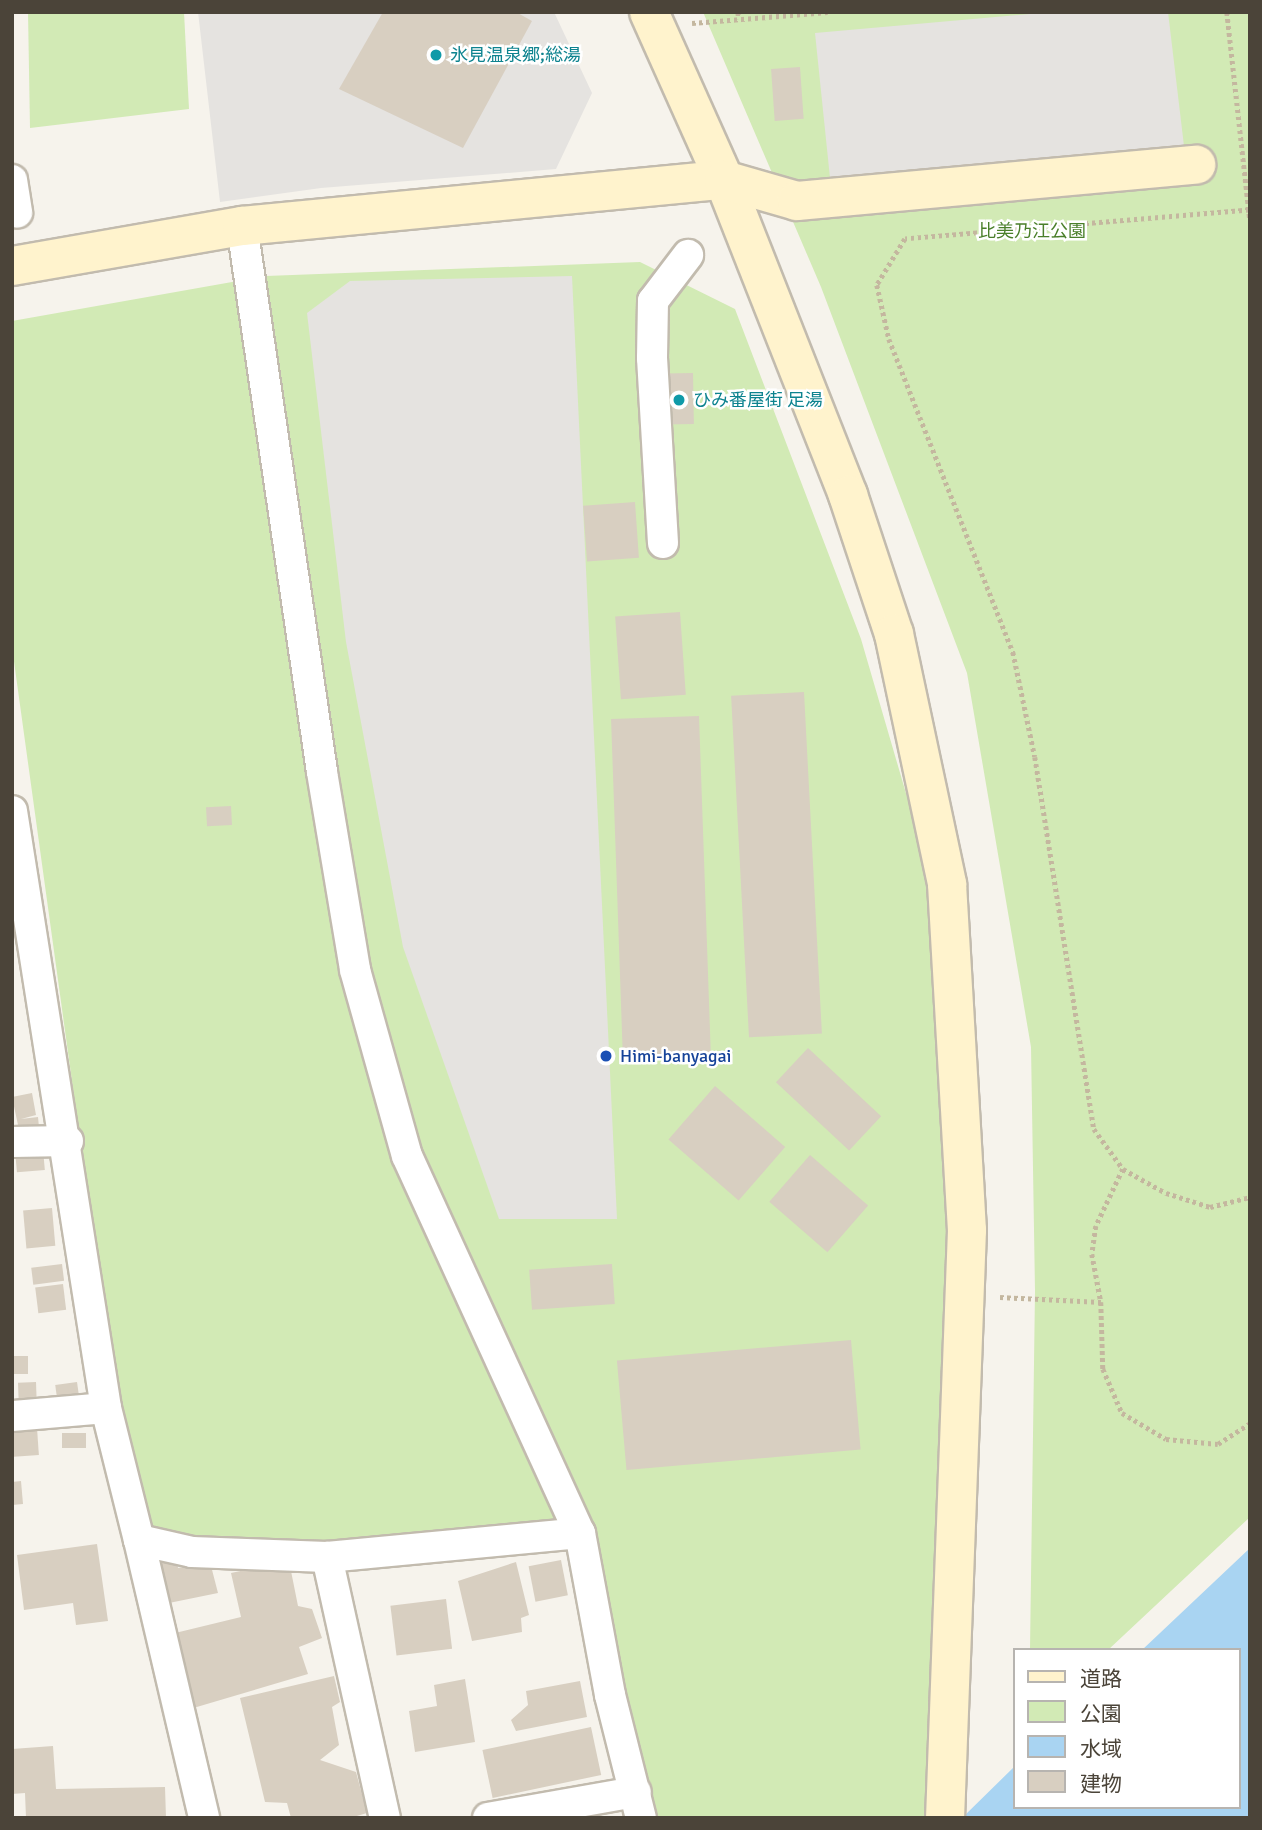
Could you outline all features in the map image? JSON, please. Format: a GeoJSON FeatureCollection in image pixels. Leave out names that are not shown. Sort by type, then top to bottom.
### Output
{"type":"FeatureCollection","features":[{"type":"Feature","properties":{"kind":"street"},"geometry":{"type":"LineString","coordinates":[[652,19],[724,180],[848,495],[894,634],[947,884],[967,1230],[945,1818]]}},
{"type":"Feature","properties":{"kind":"street"},"geometry":{"type":"LineString","coordinates":[[12,266],[242,226],[724,180],[797,201],[1196,165]]}},
{"type":"Feature","properties":{"kind":"street"},"geometry":{"type":"LineString","coordinates":[[12,180],[17,213]]}},
{"type":"Feature","properties":{"kind":"street"},"geometry":{"type":"LineString","coordinates":[[242,226],[322,772],[355,970],[407,1156],[580,1533],[610,1695],[638,1805],[488,1818]]}},
{"type":"Feature","properties":{"kind":"street"},"geometry":{"type":"LineString","coordinates":[[663,543],[652,358],[653,301],[688,256]]}},
{"type":"Feature","properties":{"kind":"street"},"geometry":{"type":"LineString","coordinates":[[12,811],[68,1141],[106,1408],[204,1818]]}},
{"type":"Feature","properties":{"kind":"street"},"geometry":{"type":"LineString","coordinates":[[12,1142],[68,1141]]}},
{"type":"Feature","properties":{"kind":"street"},"geometry":{"type":"LineString","coordinates":[[12,1416],[106,1408]]}},
{"type":"Feature","properties":{"kind":"street"},"geometry":{"type":"LineString","coordinates":[[139,1540],[192,1552],[327,1557],[580,1533]]}},
{"type":"Feature","properties":{"kind":"street"},"geometry":{"type":"LineString","coordinates":[[327,1557],[385,1818]]}},
{"type":"Feature","properties":{"kind":"path"},"geometry":{"type":"LineString","coordinates":[[738,12],[739,19]]}},
{"type":"Feature","properties":{"kind":"path"},"geometry":{"type":"LineString","coordinates":[[652,19],[739,19],[828,12]]}},
{"type":"Feature","properties":{"kind":"path"},"geometry":{"type":"LineString","coordinates":[[1227,12],[1250,220]]}},
{"type":"Feature","properties":{"kind":"path"},"geometry":{"type":"LineString","coordinates":[[1249,210],[905,239],[877,285],[889,339],[1013,652],[1035,757],[1094,1129],[1123,1170],[1166,1193],[1210,1207],[1250,1197]]}},
{"type":"Feature","properties":{"kind":"path"},"geometry":{"type":"LineString","coordinates":[[1123,1170],[1096,1226],[1092,1254],[1101,1302],[1103,1369],[1122,1413],[1166,1439],[1218,1444],[1250,1423]]}},
{"type":"Feature","properties":{"kind":"path"},"geometry":{"type":"LineString","coordinates":[[965,1295],[1101,1302]]}},
{"type":"Feature","properties":{"kind":"green space"},"geometry":{"type":"Polygon","coordinates":[[[28,12],[184,12],[189,109],[30,128],[28,12]]]}},
{"type":"Feature","properties":{"kind":"green space","name":"比美乃江公園"},"geometry":{"type":"Polygon","coordinates":[[[703,12],[1250,12],[1250,1517],[1110,1648],[1030,1648],[1035,1291],[1031,1047],[967,673],[821,287],[703,12]]]}},
{"type":"Feature","properties":{"kind":"green space"},"geometry":{"type":"Polygon","coordinates":[[[640,262],[735,309],[861,639],[933,886],[953,1234],[932,1818],[654,1818],[590,1522],[325,1547],[190,1540],[146,1530],[117,1407],[12,647],[12,321],[266,276],[640,262]]]}},
{"type":"Feature","properties":{"kind":"shaded area"},"geometry":{"type":"Polygon","coordinates":[[[198,12],[554,12],[592,93],[556,169],[321,188],[220,202],[198,12]]]}},
{"type":"Feature","properties":{"kind":"shaded area"},"geometry":{"type":"Polygon","coordinates":[[[1052,12],[1168,12],[1184,146],[830,178],[815,33],[1052,12]]]}},
{"type":"Feature","properties":{"kind":"shaded area"},"geometry":{"type":"Polygon","coordinates":[[[572,276],[617,1219],[499,1219],[403,947],[346,642],[307,313],[350,281],[572,276]]]}},
{"type":"Feature","properties":{"kind":"water"},"geometry":{"type":"Polygon","coordinates":[[[1250,1548],[1250,1818],[962,1818],[1014,1767],[1014,1809],[1241,1809],[1241,1648],[1144,1648],[1250,1548]]]}},
{"type":"Feature","properties":{"kind":"building","name":"氷見温泉郷;総湯"},"geometry":{"type":"Polygon","coordinates":[[[383,12],[516,12],[532,21],[463,148],[339,89],[383,12]]]}},
{"type":"Feature","properties":{"kind":"building"},"geometry":{"type":"Polygon","coordinates":[[[800,67],[804,119],[775,121],[771,69],[800,67]]]}},
{"type":"Feature","properties":{"kind":"building","name":"ひみ番屋街 足湯"},"geometry":{"type":"Polygon","coordinates":[[[693,373],[694,424],[665,424],[664,374],[693,373]]]}},
{"type":"Feature","properties":{"kind":"building"},"geometry":{"type":"Polygon","coordinates":[[[635,502],[639,558],[587,561],[583,506],[635,502]]]}},
{"type":"Feature","properties":{"kind":"building"},"geometry":{"type":"Polygon","coordinates":[[[680,612],[686,695],[621,699],[615,617],[680,612]]]}},
{"type":"Feature","properties":{"kind":"building"},"geometry":{"type":"Polygon","coordinates":[[[804,692],[822,1034],[749,1037],[731,696],[804,692]]]}},
{"type":"Feature","properties":{"kind":"building"},"geometry":{"type":"Polygon","coordinates":[[[699,716],[711,1056],[623,1059],[611,719],[699,716]]]}},
{"type":"Feature","properties":{"kind":"building"},"geometry":{"type":"Polygon","coordinates":[[[231,806],[232,825],[207,826],[206,807],[231,806]]]}},
{"type":"Feature","properties":{"kind":"building"},"geometry":{"type":"Polygon","coordinates":[[[808,1048],[881,1116],[849,1151],[776,1082],[808,1048]]]}},
{"type":"Feature","properties":{"kind":"building"},"geometry":{"type":"Polygon","coordinates":[[[715,1086],[785,1147],[739,1201],[668,1140],[715,1086]]]}},
{"type":"Feature","properties":{"kind":"building"},"geometry":{"type":"Polygon","coordinates":[[[32,1093],[36,1115],[21,1119],[38,1117],[40,1137],[21,1139],[12,1097],[32,1093]]]}},
{"type":"Feature","properties":{"kind":"building"},"geometry":{"type":"Polygon","coordinates":[[[43,1149],[45,1170],[17,1172],[15,1151],[43,1149]]]}},
{"type":"Feature","properties":{"kind":"building"},"geometry":{"type":"Polygon","coordinates":[[[810,1155],[868,1206],[827,1252],[769,1202],[810,1155]]]}},
{"type":"Feature","properties":{"kind":"building"},"geometry":{"type":"Polygon","coordinates":[[[52,1208],[55,1246],[26,1248],[23,1211],[52,1208]]]}},
{"type":"Feature","properties":{"kind":"building"},"geometry":{"type":"Polygon","coordinates":[[[62,1264],[64,1281],[33,1285],[31,1268],[62,1264]]]}},
{"type":"Feature","properties":{"kind":"building"},"geometry":{"type":"Polygon","coordinates":[[[612,1264],[615,1304],[532,1310],[529,1270],[612,1264]]]}},
{"type":"Feature","properties":{"kind":"building"},"geometry":{"type":"Polygon","coordinates":[[[63,1284],[66,1310],[38,1313],[35,1287],[63,1284]]]}},
{"type":"Feature","properties":{"kind":"building"},"geometry":{"type":"Polygon","coordinates":[[[851,1340],[861,1450],[626,1470],[617,1360],[851,1340]]]}},
{"type":"Feature","properties":{"kind":"building"},"geometry":{"type":"Polygon","coordinates":[[[12,1356],[28,1356],[28,1374],[12,1374],[12,1356]]]}},
{"type":"Feature","properties":{"kind":"building"},"geometry":{"type":"Polygon","coordinates":[[[36,1382],[37,1408],[19,1409],[18,1383],[36,1382]]]}},
{"type":"Feature","properties":{"kind":"building"},"geometry":{"type":"Polygon","coordinates":[[[77,1382],[79,1397],[57,1400],[55,1385],[77,1382]]]}},
{"type":"Feature","properties":{"kind":"building"},"geometry":{"type":"Polygon","coordinates":[[[37,1428],[39,1455],[14,1457],[12,1430],[37,1428]]]}},
{"type":"Feature","properties":{"kind":"building"},"geometry":{"type":"Polygon","coordinates":[[[62,1433],[86,1433],[86,1448],[62,1448],[62,1433]]]}},
{"type":"Feature","properties":{"kind":"building"},"geometry":{"type":"Polygon","coordinates":[[[21,1481],[23,1504],[12,1505],[12,1482],[21,1481]]]}},
{"type":"Feature","properties":{"kind":"building"},"geometry":{"type":"Polygon","coordinates":[[[97,1544],[108,1621],[76,1625],[73,1603],[24,1610],[17,1555],[97,1544]]]}},
{"type":"Feature","properties":{"kind":"building"},"geometry":{"type":"Polygon","coordinates":[[[561,1560],[568,1595],[535,1602],[529,1566],[561,1560]]]}},
{"type":"Feature","properties":{"kind":"building"},"geometry":{"type":"Polygon","coordinates":[[[177,1561],[178,1568],[210,1562],[218,1593],[164,1604],[155,1564],[177,1561]]]}},
{"type":"Feature","properties":{"kind":"building"},"geometry":{"type":"Polygon","coordinates":[[[289,1561],[298,1606],[312,1609],[322,1638],[299,1647],[308,1674],[190,1709],[171,1634],[241,1617],[231,1573],[289,1561]]]}},
{"type":"Feature","properties":{"kind":"building"},"geometry":{"type":"Polygon","coordinates":[[[516,1562],[529,1615],[521,1618],[522,1632],[472,1641],[458,1581],[516,1562]]]}},
{"type":"Feature","properties":{"kind":"building"},"geometry":{"type":"Polygon","coordinates":[[[446,1599],[452,1649],[397,1655],[390,1606],[446,1599]]]}},
{"type":"Feature","properties":{"kind":"building"},"geometry":{"type":"Polygon","coordinates":[[[334,1676],[340,1702],[332,1707],[339,1745],[320,1760],[356,1772],[367,1813],[350,1818],[291,1818],[287,1803],[265,1802],[240,1698],[334,1676]]]}},
{"type":"Feature","properties":{"kind":"building"},"geometry":{"type":"Polygon","coordinates":[[[465,1679],[475,1742],[415,1752],[409,1711],[437,1706],[434,1685],[465,1679]]]}},
{"type":"Feature","properties":{"kind":"building"},"geometry":{"type":"Polygon","coordinates":[[[580,1681],[587,1717],[516,1731],[511,1720],[528,1705],[526,1691],[580,1681]]]}},
{"type":"Feature","properties":{"kind":"building"},"geometry":{"type":"Polygon","coordinates":[[[591,1727],[601,1775],[493,1798],[482,1750],[591,1727]]]}},
{"type":"Feature","properties":{"kind":"building"},"geometry":{"type":"Polygon","coordinates":[[[53,1746],[56,1789],[165,1787],[166,1818],[26,1818],[25,1793],[12,1794],[12,1749],[53,1746]]]}},
{"type":"Feature","properties":{"kind":"place","name":"氷見温泉郷;総湯"},"geometry":{"type":"Point","coordinates":[436,55]}},
{"type":"Feature","properties":{"kind":"place","name":"ひみ番屋街 足湯"},"geometry":{"type":"Point","coordinates":[679,400]}},
{"type":"Feature","properties":{"kind":"place","name":"Himi-banyagai"},"geometry":{"type":"Point","coordinates":[606,1056]}}]}
